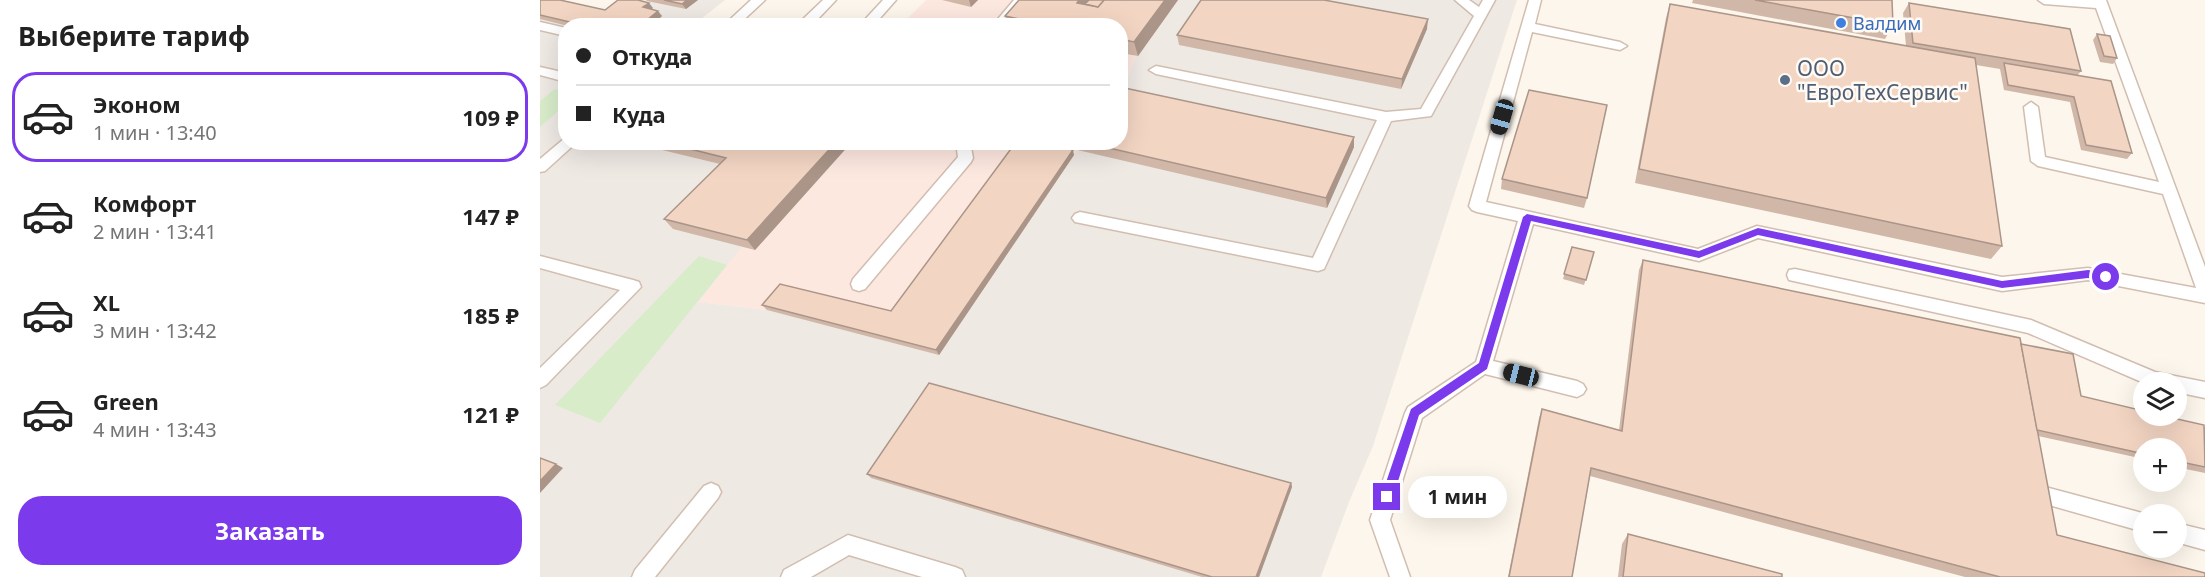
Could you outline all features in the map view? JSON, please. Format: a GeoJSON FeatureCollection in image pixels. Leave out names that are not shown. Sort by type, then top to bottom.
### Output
{"type":"FeatureCollection","features":[{"type":"Feature","properties":{"kind":"lane"},"geometry":{"type":"LineString","coordinates":[[738,18],[759,0]]}},
{"type":"Feature","properties":{"kind":"lane"},"geometry":{"type":"LineString","coordinates":[[812,18],[830,0]]}},
{"type":"Feature","properties":{"kind":"lane"},"geometry":{"type":"LineString","coordinates":[[873,18],[890,0]]}},
{"type":"Feature","properties":{"kind":"lane"},"geometry":{"type":"LineString","coordinates":[[1005,18],[1021,0]]}},
{"type":"Feature","properties":{"kind":"lane"},"geometry":{"type":"LineString","coordinates":[[1461,0],[1481,15]]}},
{"type":"Feature","properties":{"kind":"lane"},"geometry":{"type":"LineString","coordinates":[[1156,70],[1386,117],[1426,113],[1488,0]]}},
{"type":"Feature","properties":{"kind":"lane"},"geometry":{"type":"LineString","coordinates":[[1535,0],[1477,206],[1699,255],[1758,232],[2002,284],[2088,274],[2205,296]]}},
{"type":"Feature","properties":{"kind":"lane"},"geometry":{"type":"LineString","coordinates":[[2044,0],[2100,2],[2205,289]]}},
{"type":"Feature","properties":{"kind":"lane"},"geometry":{"type":"LineString","coordinates":[[540,26],[558,30]]}},
{"type":"Feature","properties":{"kind":"lane"},"geometry":{"type":"LineString","coordinates":[[1528,27],[1620,46]]}},
{"type":"Feature","properties":{"kind":"lane"},"geometry":{"type":"LineString","coordinates":[[540,71],[558,76]]}},
{"type":"Feature","properties":{"kind":"lane"},"geometry":{"type":"LineString","coordinates":[[2031,107],[2038,161],[2169,190]]}},
{"type":"Feature","properties":{"kind":"lane"},"geometry":{"type":"LineString","coordinates":[[1080,218],[1318,265],[1386,117]]}},
{"type":"Feature","properties":{"kind":"lane"},"geometry":{"type":"LineString","coordinates":[[540,167],[560,150]]}},
{"type":"Feature","properties":{"kind":"lane"},"geometry":{"type":"LineString","coordinates":[[859,284],[966,158],[964,150]]}},
{"type":"Feature","properties":{"kind":"lane"},"geometry":{"type":"LineString","coordinates":[[1400,577],[1380,520],[1414,412],[1483,366],[1527,217]]}},
{"type":"Feature","properties":{"kind":"lane"},"geometry":{"type":"LineString","coordinates":[[540,262],[633,287],[540,380]]}},
{"type":"Feature","properties":{"kind":"lane"},"geometry":{"type":"LineString","coordinates":[[1795,275],[2031,327],[2137,372]]}},
{"type":"Feature","properties":{"kind":"lane"},"geometry":{"type":"LineString","coordinates":[[1483,366],[1577,389]]}},
{"type":"Feature","properties":{"kind":"lane"},"geometry":{"type":"LineString","coordinates":[[2187,386],[2205,390]]}},
{"type":"Feature","properties":{"kind":"lane"},"geometry":{"type":"LineString","coordinates":[[642,577],[711,492]]}},
{"type":"Feature","properties":{"kind":"lane"},"geometry":{"type":"LineString","coordinates":[[2049,497],[2133,520]]}},
{"type":"Feature","properties":{"kind":"lane"},"geometry":{"type":"LineString","coordinates":[[2187,535],[2205,540]]}},
{"type":"Feature","properties":{"kind":"lane"},"geometry":{"type":"LineString","coordinates":[[791,577],[848,545],[955,577]]}},
{"type":"Feature","properties":{"kind":"shaded area"},"geometry":{"type":"Polygon","coordinates":[[[540,0],[609,15],[630,0],[725,0],[702,18],[558,18],[558,150],[846,150],[755,250],[742,247],[698,302],[767,310],[939,354],[1074,155],[1084,150],[1128,150],[1128,76],[1137,56],[1128,40],[1128,18],[1094,18],[1036,0],[1517,0],[1373,446],[1321,577],[540,577],[540,0]]]}},
{"type":"Feature","properties":{"kind":"shaded area"},"geometry":{"type":"Polygon","coordinates":[[[926,0],[1036,0],[1020,18],[908,18],[926,0]]]}},
{"type":"Feature","properties":{"kind":"shaded area"},"geometry":{"type":"Polygon","coordinates":[[[1128,54],[1138,56],[1128,77],[1128,54]]]}},
{"type":"Feature","properties":{"kind":"shaded area"},"geometry":{"type":"Polygon","coordinates":[[[845,150],[1080,150],[939,355],[767,310],[697,302],[742,247],[845,150]]]}},
{"type":"Feature","properties":{"kind":"green space"},"geometry":{"type":"Polygon","coordinates":[[[555,89],[558,90],[558,110],[540,127],[540,101],[555,89]]]}},
{"type":"Feature","properties":{"kind":"green space"},"geometry":{"type":"Polygon","coordinates":[[[699,256],[727,265],[600,423],[555,405],[699,256]]]}},
{"type":"Feature","properties":{"kind":"building"},"geometry":{"type":"Polygon","coordinates":[[[540,0],[560,0],[605,10],[618,0],[638,0],[649,3],[643,7],[658,11],[649,18],[558,19],[540,15],[540,0]]]}},
{"type":"Feature","properties":{"kind":"building"},"geometry":{"type":"Polygon","coordinates":[[[664,0],[687,0],[682,4],[664,0]]]}},
{"type":"Feature","properties":{"kind":"building"},"geometry":{"type":"Polygon","coordinates":[[[1019,0],[1079,0],[1077,3],[1098,7],[1104,0],[1165,0],[1134,42],[1128,41],[1128,18],[1014,18],[1005,16],[1019,0]]]}},
{"type":"Feature","properties":{"kind":"building"},"geometry":{"type":"Polygon","coordinates":[[[1089,0],[1104,0],[1098,7],[1085,4],[1089,0]]]}},
{"type":"Feature","properties":{"kind":"building"},"geometry":{"type":"Polygon","coordinates":[[[1201,0],[1324,0],[1428,19],[1402,79],[1177,35],[1201,0]]]}},
{"type":"Feature","properties":{"kind":"building"},"geometry":{"type":"Polygon","coordinates":[[[1755,0],[1892,0],[1893,25],[1755,0]]]}},
{"type":"Feature","properties":{"kind":"building"},"geometry":{"type":"Polygon","coordinates":[[[1909,3],[2070,29],[2081,71],[1913,43],[1909,3]]]}},
{"type":"Feature","properties":{"kind":"building"},"geometry":{"type":"Polygon","coordinates":[[[1670,4],[1975,58],[2002,246],[1639,169],[1670,4]]]}},
{"type":"Feature","properties":{"kind":"building"},"geometry":{"type":"Polygon","coordinates":[[[2097,34],[2110,36],[2117,58],[2104,56],[2097,34]]]}},
{"type":"Feature","properties":{"kind":"building"},"geometry":{"type":"Polygon","coordinates":[[[2004,63],[2111,81],[2132,153],[2086,145],[2074,97],[2008,85],[2004,63]]]}},
{"type":"Feature","properties":{"kind":"building"},"geometry":{"type":"Polygon","coordinates":[[[1128,89],[1354,137],[1326,198],[1118,150],[1128,150],[1128,89]]]}},
{"type":"Feature","properties":{"kind":"building"},"geometry":{"type":"Polygon","coordinates":[[[1529,90],[1607,105],[1587,198],[1502,179],[1529,90]]]}},
{"type":"Feature","properties":{"kind":"building"},"geometry":{"type":"Polygon","coordinates":[[[694,150],[829,150],[747,240],[664,219],[726,158],[694,150]]]}},
{"type":"Feature","properties":{"kind":"building"},"geometry":{"type":"Polygon","coordinates":[[[1010,150],[1073,150],[936,350],[762,305],[780,284],[891,311],[1010,150]]]}},
{"type":"Feature","properties":{"kind":"building"},"geometry":{"type":"Polygon","coordinates":[[[1572,247],[1594,252],[1586,280],[1564,274],[1572,247]]]}},
{"type":"Feature","properties":{"kind":"building"},"geometry":{"type":"Polygon","coordinates":[[[1643,260],[2020,338],[2057,535],[2133,555],[2133,558],[2147,558],[2205,573],[2205,577],[2000,577],[1591,468],[1572,577],[1509,577],[1542,409],[1622,431],[1643,260]]]}},
{"type":"Feature","properties":{"kind":"building"},"geometry":{"type":"Polygon","coordinates":[[[2021,344],[2073,354],[2081,396],[2133,408],[2133,426],[2187,426],[2187,421],[2204,425],[2205,467],[2187,463],[2187,438],[2133,438],[2133,452],[2037,430],[2021,344]]]}},
{"type":"Feature","properties":{"kind":"building"},"geometry":{"type":"Polygon","coordinates":[[[929,383],[1291,483],[1256,577],[1212,577],[867,474],[929,383]]]}},
{"type":"Feature","properties":{"kind":"building"},"geometry":{"type":"Polygon","coordinates":[[[540,458],[556,464],[540,481],[540,458]]]}},
{"type":"Feature","properties":{"kind":"building"},"geometry":{"type":"Polygon","coordinates":[[[1628,534],[1782,574],[1782,577],[1623,577],[1628,534]]]}},
{"type":"Feature","properties":{"kind":"place","name":"Валдим"},"geometry":{"type":"Point","coordinates":[1841,23]}},
{"type":"Feature","properties":{"kind":"place","name":"ООО \"ЕвроТехСервис\""},"geometry":{"type":"Point","coordinates":[1785,80]}},
{"type":"Feature","properties":{"kind":"route"},"geometry":{"type":"LineString","coordinates":[[1387,497],[1414,412],[1483,366],[1527,217],[1699,255],[1758,232],[2002,284],[2088,274],[2106,277]]}}]}
